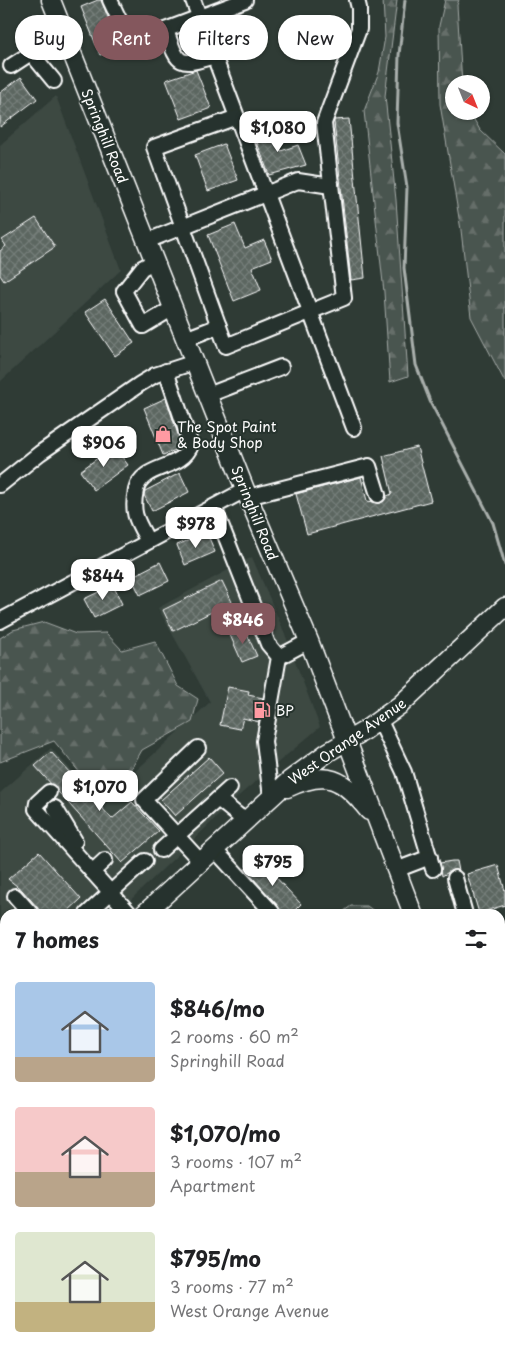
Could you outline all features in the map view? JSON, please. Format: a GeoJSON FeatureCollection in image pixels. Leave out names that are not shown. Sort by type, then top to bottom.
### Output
{"type":"FeatureCollection","features":[{"type":"Feature","properties":{"kind":"main road","name":"Springhill Road"},"geometry":{"type":"LineString","coordinates":[[51,0],[57,15]]}},
{"type":"Feature","properties":{"kind":"main road","name":"Springhill Road"},"geometry":{"type":"LineString","coordinates":[[74,60],[194,362],[309,641],[411,909]]}},
{"type":"Feature","properties":{"kind":"main road","name":"West Orange Avenue"},"geometry":{"type":"LineString","coordinates":[[149,909],[307,766],[380,721],[418,689],[501,611]]}},
{"type":"Feature","properties":{"kind":"main road"},"geometry":{"type":"LineString","coordinates":[[271,797],[307,780],[325,777],[334,778],[352,791],[377,821]]}},
{"type":"Feature","properties":{"kind":"street"},"geometry":{"type":"LineString","coordinates":[[110,0],[117,15]]}},
{"type":"Feature","properties":{"kind":"street"},"geometry":{"type":"LineString","coordinates":[[193,0],[198,15]]}},
{"type":"Feature","properties":{"kind":"street"},"geometry":{"type":"LineString","coordinates":[[204,15],[245,0]]}},
{"type":"Feature","properties":{"kind":"street"},"geometry":{"type":"LineString","coordinates":[[237,117],[154,147],[226,346],[344,298],[324,123],[359,30],[357,0]]}},
{"type":"Feature","properties":{"kind":"street"},"geometry":{"type":"LineString","coordinates":[[169,38],[176,57],[179,59]]}},
{"type":"Feature","properties":{"kind":"street"},"geometry":{"type":"LineString","coordinates":[[11,66],[21,60]]}},
{"type":"Feature","properties":{"kind":"street"},"geometry":{"type":"LineString","coordinates":[[38,60],[54,80]]}},
{"type":"Feature","properties":{"kind":"street"},"geometry":{"type":"LineString","coordinates":[[181,60],[191,63],[201,60]]}},
{"type":"Feature","properties":{"kind":"street"},"geometry":{"type":"LineString","coordinates":[[216,60],[354,428]]}},
{"type":"Feature","properties":{"kind":"street"},"geometry":{"type":"LineString","coordinates":[[147,241],[298,181],[331,186]]}},
{"type":"Feature","properties":{"kind":"street"},"geometry":{"type":"LineString","coordinates":[[154,261],[142,268],[124,291],[143,326],[173,308]]}},
{"type":"Feature","properties":{"kind":"street"},"geometry":{"type":"LineString","coordinates":[[185,339],[219,326]]}},
{"type":"Feature","properties":{"kind":"street"},"geometry":{"type":"LineString","coordinates":[[0,485],[40,453],[140,384],[166,371],[194,362]]}},
{"type":"Feature","properties":{"kind":"street"},"geometry":{"type":"LineString","coordinates":[[208,395],[281,367]]}},
{"type":"Feature","properties":{"kind":"street"},"geometry":{"type":"LineString","coordinates":[[148,541],[134,516],[133,506],[138,482],[144,475],[180,459],[188,453],[191,445],[166,371]]}},
{"type":"Feature","properties":{"kind":"street"},"geometry":{"type":"LineString","coordinates":[[0,620],[214,507],[247,493],[369,466],[378,495]]}},
{"type":"Feature","properties":{"kind":"street"},"geometry":{"type":"LineString","coordinates":[[214,507],[268,644],[279,657]]}},
{"type":"Feature","properties":{"kind":"street"},"geometry":{"type":"LineString","coordinates":[[279,657],[309,641]]}},
{"type":"Feature","properties":{"kind":"street"},"geometry":{"type":"LineString","coordinates":[[271,797],[264,741],[279,657]]}},
{"type":"Feature","properties":{"kind":"street"},"geometry":{"type":"LineString","coordinates":[[380,721],[404,772],[432,863],[396,870]]}},
{"type":"Feature","properties":{"kind":"street"},"geometry":{"type":"LineString","coordinates":[[198,748],[144,800],[200,862]]}},
{"type":"Feature","properties":{"kind":"street"},"geometry":{"type":"LineString","coordinates":[[161,850],[230,788]]}},
{"type":"Feature","properties":{"kind":"street"},"geometry":{"type":"LineString","coordinates":[[49,792],[38,803],[36,809],[76,840]]}},
{"type":"Feature","properties":{"kind":"street"},"geometry":{"type":"LineString","coordinates":[[218,799],[245,821]]}},
{"type":"Feature","properties":{"kind":"street"},"geometry":{"type":"LineString","coordinates":[[55,808],[76,840],[92,872],[126,909]]}},
{"type":"Feature","properties":{"kind":"street"},"geometry":{"type":"LineString","coordinates":[[214,850],[269,909]]}},
{"type":"Feature","properties":{"kind":"street"},"geometry":{"type":"LineString","coordinates":[[92,872],[105,860]]}},
{"type":"Feature","properties":{"kind":"street"},"geometry":{"type":"LineString","coordinates":[[92,909],[144,861]]}},
{"type":"Feature","properties":{"kind":"street"},"geometry":{"type":"LineString","coordinates":[[455,878],[464,909]]}},
{"type":"Feature","properties":{"kind":"street"},"geometry":{"type":"LineString","coordinates":[[15,896],[27,909]]}},
{"type":"Feature","properties":{"kind":"shaded area"},"geometry":{"type":"Polygon","coordinates":[[[56,96],[121,270],[0,382],[0,145],[56,96]]]}},
{"type":"Feature","properties":{"kind":"shaded area"},"geometry":{"type":"Polygon","coordinates":[[[252,557],[285,634],[320,727],[242,793],[121,909],[0,909],[0,793],[51,748],[101,803],[210,702],[158,608],[252,557]]]}},
{"type":"Feature","properties":{"kind":"green space"},"geometry":{"type":"Polygon","coordinates":[[[383,0],[397,0],[385,96],[396,200],[408,376],[390,382],[384,292],[364,111],[379,72],[385,37],[383,0]]]}},
{"type":"Feature","properties":{"kind":"green space"},"geometry":{"type":"Polygon","coordinates":[[[445,0],[459,0],[457,5],[461,75],[445,75],[445,120],[474,120],[480,130],[505,154],[505,382],[471,317],[461,230],[440,104],[439,26],[445,0]]]}},
{"type":"Feature","properties":{"kind":"green space"},"geometry":{"type":"Polygon","coordinates":[[[44,622],[76,634],[106,633],[122,650],[155,641],[178,686],[198,699],[192,722],[142,750],[130,771],[111,792],[98,795],[54,741],[0,762],[0,638],[13,630],[44,622]]]}},
{"type":"Feature","properties":{"kind":"green space"},"geometry":{"type":"Polygon","coordinates":[[[351,906],[367,906],[371,909],[347,909],[351,906]]]}},
{"type":"Feature","properties":{"kind":"building"},"geometry":{"type":"Polygon","coordinates":[[[101,0],[107,15],[93,15],[93,37],[81,7],[101,0]]]}},
{"type":"Feature","properties":{"kind":"building"},"geometry":{"type":"Polygon","coordinates":[[[196,70],[211,108],[181,119],[166,80],[196,70]]]}},
{"type":"Feature","properties":{"kind":"building"},"geometry":{"type":"Polygon","coordinates":[[[21,77],[37,99],[0,127],[0,93],[21,77]]]}},
{"type":"Feature","properties":{"kind":"building"},"geometry":{"type":"Polygon","coordinates":[[[349,119],[365,278],[351,280],[334,122],[334,120],[349,119]]]}},
{"type":"Feature","properties":{"kind":"building"},"geometry":{"type":"Polygon","coordinates":[[[272,127],[281,151],[298,145],[306,165],[269,175],[254,134],[272,127]]]}},
{"type":"Feature","properties":{"kind":"building"},"geometry":{"type":"Polygon","coordinates":[[[224,144],[238,180],[208,191],[195,155],[224,144]]]}},
{"type":"Feature","properties":{"kind":"building"},"geometry":{"type":"Polygon","coordinates":[[[36,218],[55,247],[4,281],[0,275],[0,251],[6,246],[2,240],[36,218]]]}},
{"type":"Feature","properties":{"kind":"building"},"geometry":{"type":"Polygon","coordinates":[[[235,224],[245,248],[264,240],[272,259],[252,267],[261,290],[234,301],[208,235],[235,224]]]}},
{"type":"Feature","properties":{"kind":"building"},"geometry":{"type":"Polygon","coordinates":[[[105,299],[134,343],[115,356],[85,312],[105,299]]]}},
{"type":"Feature","properties":{"kind":"building"},"geometry":{"type":"Polygon","coordinates":[[[166,398],[181,444],[178,449],[163,455],[144,408],[166,398]]]}},
{"type":"Feature","properties":{"kind":"building"},"geometry":{"type":"Polygon","coordinates":[[[114,446],[128,465],[94,490],[80,471],[114,446]]]}},
{"type":"Feature","properties":{"kind":"building"},"geometry":{"type":"Polygon","coordinates":[[[417,447],[431,501],[307,534],[296,494],[361,477],[367,501],[381,503],[387,496],[392,494],[383,456],[417,447]]]}},
{"type":"Feature","properties":{"kind":"building"},"geometry":{"type":"Polygon","coordinates":[[[180,473],[189,492],[152,511],[144,495],[145,491],[180,473]]]}},
{"type":"Feature","properties":{"kind":"building"},"geometry":{"type":"Polygon","coordinates":[[[207,533],[215,552],[185,565],[177,545],[207,533]]]}},
{"type":"Feature","properties":{"kind":"building"},"geometry":{"type":"Polygon","coordinates":[[[160,562],[169,581],[140,595],[131,577],[160,562]]]}},
{"type":"Feature","properties":{"kind":"building"},"geometry":{"type":"Polygon","coordinates":[[[222,581],[232,602],[173,631],[163,610],[222,581]]]}},
{"type":"Feature","properties":{"kind":"building"},"geometry":{"type":"Polygon","coordinates":[[[113,585],[122,604],[94,618],[84,599],[113,585]]]}},
{"type":"Feature","properties":{"kind":"building"},"geometry":{"type":"Polygon","coordinates":[[[244,628],[257,656],[242,662],[230,635],[244,628]]]}},
{"type":"Feature","properties":{"kind":"building"},"geometry":{"type":"Polygon","coordinates":[[[228,687],[249,691],[248,695],[263,698],[259,722],[243,718],[240,729],[220,725],[228,687]]]}},
{"type":"Feature","properties":{"kind":"building"},"geometry":{"type":"Polygon","coordinates":[[[51,752],[112,819],[132,802],[159,831],[122,863],[35,766],[51,752]]]}},
{"type":"Feature","properties":{"kind":"building"},"geometry":{"type":"Polygon","coordinates":[[[209,757],[223,773],[175,816],[161,800],[209,757]]]}},
{"type":"Feature","properties":{"kind":"building"},"geometry":{"type":"Polygon","coordinates":[[[39,852],[81,899],[70,909],[38,909],[22,890],[8,879],[39,852]]]}},
{"type":"Feature","properties":{"kind":"building"},"geometry":{"type":"Polygon","coordinates":[[[257,857],[301,904],[296,909],[279,909],[245,869],[257,857]]]}},
{"type":"Feature","properties":{"kind":"building"},"geometry":{"type":"Polygon","coordinates":[[[457,861],[459,871],[452,870],[442,876],[440,863],[457,861]]]}},
{"type":"Feature","properties":{"kind":"building"},"geometry":{"type":"Polygon","coordinates":[[[498,865],[505,891],[505,905],[492,909],[478,909],[467,874],[498,865]]]}},
{"type":"Feature","properties":{"kind":"waterway"},"geometry":{"type":"LineString","coordinates":[[405,0],[399,55],[397,123],[407,187],[404,268],[416,365],[430,401],[493,523],[505,565]]}},
{"type":"Feature","properties":{"kind":"place","name":"The Spot Paint & Body Shop"},"geometry":{"type":"Point","coordinates":[163,434]}},
{"type":"Feature","properties":{"kind":"place","name":"BP"},"geometry":{"type":"Point","coordinates":[262,710]}}]}
